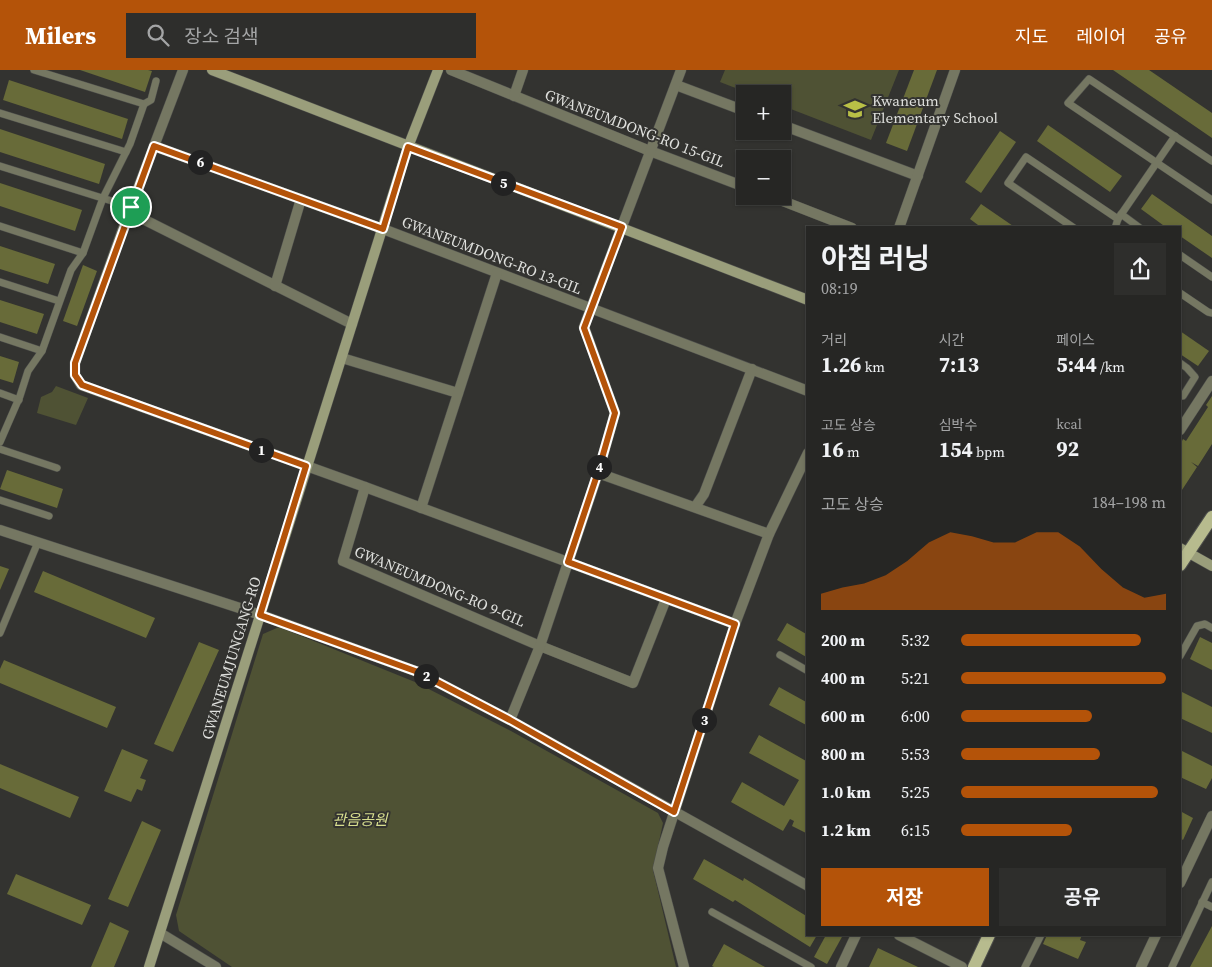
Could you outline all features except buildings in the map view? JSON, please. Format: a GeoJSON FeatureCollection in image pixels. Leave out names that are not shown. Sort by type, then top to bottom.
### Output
{"type":"FeatureCollection","features":[{"type":"Feature","properties":{"kind":"main road"},"geometry":{"type":"LineString","coordinates":[[212,70],[806,299]]}},
{"type":"Feature","properties":{"kind":"main road","name":"GWANEUMJUNGANG-RO"},"geometry":{"type":"LineString","coordinates":[[149,967],[408,147],[438,70]]}},
{"type":"Feature","properties":{"kind":"main road"},"geometry":{"type":"LineString","coordinates":[[1212,517],[1184,551],[1212,566]]}},
{"type":"Feature","properties":{"kind":"main road"},"geometry":{"type":"LineString","coordinates":[[974,967],[989,936]]}},
{"type":"Feature","properties":{"kind":"street"},"geometry":{"type":"LineString","coordinates":[[183,70],[75,363],[75,375],[82,385],[735,624]]}},
{"type":"Feature","properties":{"kind":"street","name":"GWANEUMDONG-RO 15-GIL"},"geometry":{"type":"LineString","coordinates":[[451,70],[650,151],[736,184]]}},
{"type":"Feature","properties":{"kind":"street"},"geometry":{"type":"LineString","coordinates":[[514,96],[523,70]]}},
{"type":"Feature","properties":{"kind":"street"},"geometry":{"type":"LineString","coordinates":[[590,309],[681,70]]}},
{"type":"Feature","properties":{"kind":"street"},"geometry":{"type":"LineString","coordinates":[[900,226],[955,70]]}},
{"type":"Feature","properties":{"kind":"street"},"geometry":{"type":"LineString","coordinates":[[676,84],[736,107]]}},
{"type":"Feature","properties":{"kind":"street"},"geometry":{"type":"LineString","coordinates":[[791,128],[918,176]]}},
{"type":"Feature","properties":{"kind":"street","name":"GWANEUMDONG-RO 13-GIL"},"geometry":{"type":"LineString","coordinates":[[154,146],[383,229],[806,389]]}},
{"type":"Feature","properties":{"kind":"street"},"geometry":{"type":"LineString","coordinates":[[275,286],[301,199]]}},
{"type":"Feature","properties":{"kind":"street"},"geometry":{"type":"LineString","coordinates":[[791,204],[847,226]]}},
{"type":"Feature","properties":{"kind":"street"},"geometry":{"type":"LineString","coordinates":[[130,210],[352,324]]}},
{"type":"Feature","properties":{"kind":"street"},"geometry":{"type":"LineString","coordinates":[[421,508],[497,273]]}},
{"type":"Feature","properties":{"kind":"street","name":"GWANEUMDONG-RO 13-GIL"},"geometry":{"type":"LineString","coordinates":[[590,309],[584,328],[615,413]]}},
{"type":"Feature","properties":{"kind":"street"},"geometry":{"type":"LineString","coordinates":[[342,358],[458,393]]}},
{"type":"Feature","properties":{"kind":"street"},"geometry":{"type":"LineString","coordinates":[[695,507],[704,494],[752,369]]}},
{"type":"Feature","properties":{"kind":"street"},"geometry":{"type":"LineString","coordinates":[[1181,428],[1212,381]]}},
{"type":"Feature","properties":{"kind":"street","name":"GWANEUMDONG-RO 9-GIL"},"geometry":{"type":"LineString","coordinates":[[510,720],[540,646],[598,472],[615,413]]}},
{"type":"Feature","properties":{"kind":"street"},"geometry":{"type":"LineString","coordinates":[[684,967],[658,868],[674,812],[735,624],[769,534],[806,457]]}},
{"type":"Feature","properties":{"kind":"street"},"geometry":{"type":"LineString","coordinates":[[598,472],[769,534]]}},
{"type":"Feature","properties":{"kind":"street","name":"GWANEUMDONG-RO 9-GIL"},"geometry":{"type":"LineString","coordinates":[[365,487],[343,561],[633,684],[666,599]]}},
{"type":"Feature","properties":{"kind":"street"},"geometry":{"type":"LineString","coordinates":[[0,530],[260,615],[418,672],[510,720],[806,885]]}},
{"type":"Feature","properties":{"kind":"street"},"geometry":{"type":"LineString","coordinates":[[1181,881],[1212,816]]}},
{"type":"Feature","properties":{"kind":"street"},"geometry":{"type":"LineString","coordinates":[[160,933],[216,967]]}},
{"type":"Feature","properties":{"kind":"street"},"geometry":{"type":"LineString","coordinates":[[841,967],[856,936]]}},
{"type":"Feature","properties":{"kind":"street"},"geometry":{"type":"LineString","coordinates":[[905,936],[962,967]]}},
{"type":"Feature","properties":{"kind":"street"},"geometry":{"type":"LineString","coordinates":[[1141,967],[1156,936]]}},
{"type":"Feature","properties":{"kind":"lane"},"geometry":{"type":"LineString","coordinates":[[34,70],[144,104]]}},
{"type":"Feature","properties":{"kind":"lane"},"geometry":{"type":"LineString","coordinates":[[1212,161],[1089,79],[1068,103],[1212,200]]}},
{"type":"Feature","properties":{"kind":"lane"},"geometry":{"type":"LineString","coordinates":[[0,442],[19,400],[28,371],[42,351],[71,270],[83,253],[103,198],[126,152],[144,104],[151,100],[156,81]]}},
{"type":"Feature","properties":{"kind":"lane"},"geometry":{"type":"LineString","coordinates":[[0,113],[126,152]]}},
{"type":"Feature","properties":{"kind":"lane"},"geometry":{"type":"LineString","coordinates":[[1116,226],[1119,217],[1175,136]]}},
{"type":"Feature","properties":{"kind":"lane"},"geometry":{"type":"LineString","coordinates":[[1071,226],[1008,183],[1026,157],[1136,226]]}},
{"type":"Feature","properties":{"kind":"lane"},"geometry":{"type":"LineString","coordinates":[[0,166],[103,198],[130,210]]}},
{"type":"Feature","properties":{"kind":"lane"},"geometry":{"type":"LineString","coordinates":[[0,226],[83,253]]}},
{"type":"Feature","properties":{"kind":"lane"},"geometry":{"type":"LineString","coordinates":[[1181,256],[1212,277]]}},
{"type":"Feature","properties":{"kind":"lane"},"geometry":{"type":"LineString","coordinates":[[0,282],[59,301]]}},
{"type":"Feature","properties":{"kind":"lane"},"geometry":{"type":"LineString","coordinates":[[1181,294],[1212,313]]}},
{"type":"Feature","properties":{"kind":"lane"},"geometry":{"type":"LineString","coordinates":[[0,337],[42,351]]}},
{"type":"Feature","properties":{"kind":"lane"},"geometry":{"type":"LineString","coordinates":[[1181,364],[1195,377],[1183,396],[1181,396]]}},
{"type":"Feature","properties":{"kind":"lane"},"geometry":{"type":"LineString","coordinates":[[0,393],[19,400]]}},
{"type":"Feature","properties":{"kind":"lane"},"geometry":{"type":"LineString","coordinates":[[0,448],[57,468]]}},
{"type":"Feature","properties":{"kind":"lane"},"geometry":{"type":"LineString","coordinates":[[0,500],[49,516]]}},
{"type":"Feature","properties":{"kind":"lane"},"geometry":{"type":"LineString","coordinates":[[0,633],[38,542]]}},
{"type":"Feature","properties":{"kind":"lane"},"geometry":{"type":"LineString","coordinates":[[1181,654],[1197,626],[1205,624],[1212,628]]}},
{"type":"Feature","properties":{"kind":"lane"},"geometry":{"type":"LineString","coordinates":[[780,656],[806,670]]}},
{"type":"Feature","properties":{"kind":"lane"},"geometry":{"type":"LineString","coordinates":[[1172,967],[1212,882]]}},
{"type":"Feature","properties":{"kind":"lane"},"geometry":{"type":"LineString","coordinates":[[1202,902],[1212,907]]}},
{"type":"Feature","properties":{"kind":"lane"},"geometry":{"type":"LineString","coordinates":[[712,912],[811,967]]}},
{"type":"Feature","properties":{"kind":"lane"},"geometry":{"type":"LineString","coordinates":[[1025,967],[1040,936]]}},
{"type":"Feature","properties":{"kind":"green space"},"geometry":{"type":"Polygon","coordinates":[[[725,70],[899,70],[871,140],[791,109],[791,85],[736,85],[736,88],[720,82],[725,70]]]}},
{"type":"Feature","properties":{"kind":"green space"},"geometry":{"type":"Polygon","coordinates":[[[56,386],[88,398],[76,425],[37,413],[41,397],[52,392],[56,386]]]}},
{"type":"Feature","properties":{"kind":"green space","name":"관음공원"},"geometry":{"type":"Polygon","coordinates":[[[279,627],[415,682],[511,731],[658,813],[663,823],[653,870],[676,967],[232,967],[179,931],[176,915],[263,634],[279,627]]]}},
{"type":"Feature","properties":{"kind":"place","name":"Kwaneum Elementary School"},"geometry":{"type":"Point","coordinates":[855,109]}},
{"type":"Feature","properties":{"kind":"route"},"geometry":{"type":"LineString","coordinates":[[154,146],[383,229],[408,147],[622,227],[584,328],[615,413],[598,472],[568,562],[735,624],[674,812],[510,720],[418,672],[260,615],[306,466],[82,385],[75,375],[75,363],[131,207],[154,146]]}}]}
